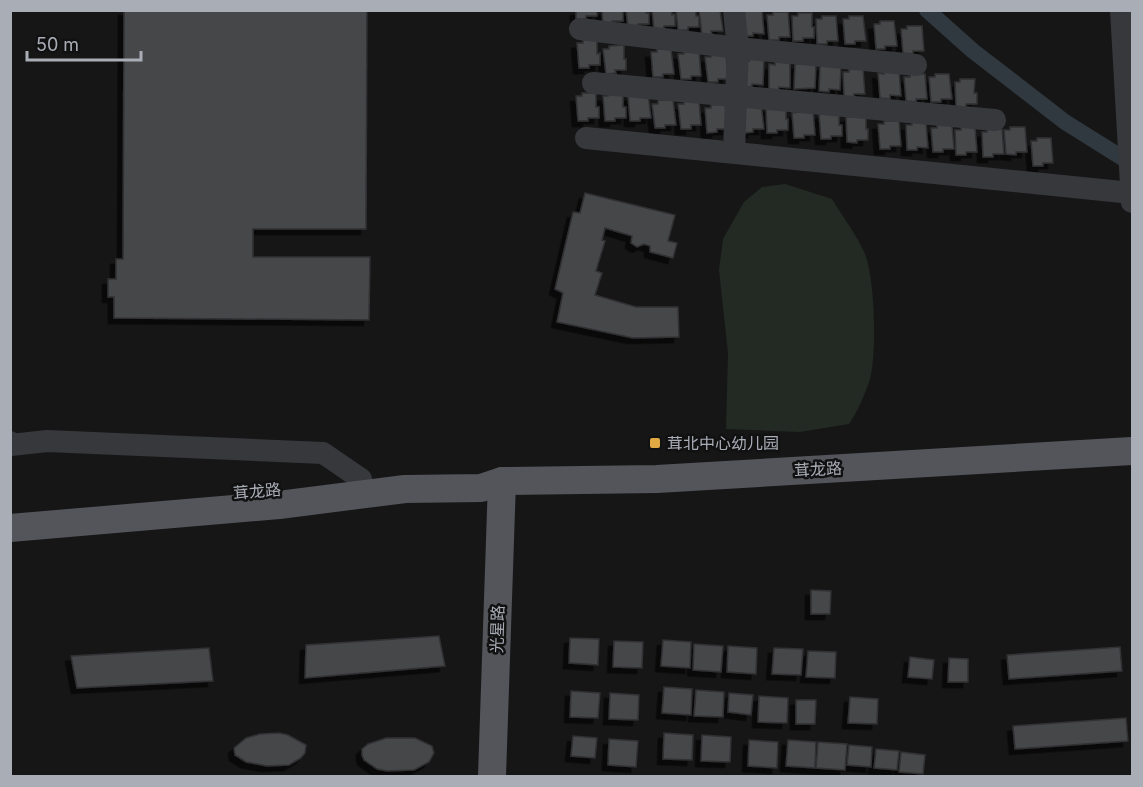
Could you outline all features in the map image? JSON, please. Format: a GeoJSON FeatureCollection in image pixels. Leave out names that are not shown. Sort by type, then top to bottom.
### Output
{"type":"FeatureCollection","features":[{"type":"Feature","properties":{"kind":"main road","name":"茸龙路"},"geometry":{"type":"LineString","coordinates":[[10,512],[405,489],[481,488],[502,481],[657,479],[1132,451]]}},
{"type":"Feature","properties":{"kind":"main road","name":"茸龙路"},"geometry":{"type":"LineString","coordinates":[[10,528],[278,497],[361,479],[404,474],[482,472],[502,481]]}},
{"type":"Feature","properties":{"kind":"main road","name":"光星路"},"geometry":{"type":"LineString","coordinates":[[492,777],[502,481]]}},
{"type":"Feature","properties":{"kind":"street"},"geometry":{"type":"LineString","coordinates":[[734,10],[738,48],[734,152]]}},
{"type":"Feature","properties":{"kind":"street"},"geometry":{"type":"LineString","coordinates":[[1121,10],[1132,202]]}},
{"type":"Feature","properties":{"kind":"street"},"geometry":{"type":"LineString","coordinates":[[580,29],[738,48],[916,64]]}},
{"type":"Feature","properties":{"kind":"street"},"geometry":{"type":"LineString","coordinates":[[592,83],[995,120]]}},
{"type":"Feature","properties":{"kind":"street"},"geometry":{"type":"LineString","coordinates":[[586,138],[1132,193]]}},
{"type":"Feature","properties":{"kind":"street"},"geometry":{"type":"LineString","coordinates":[[11,443],[47,441],[323,453],[361,479]]}},
{"type":"Feature","properties":{"kind":"shaded area"},"geometry":{"type":"Polygon","coordinates":[[[785,184],[832,199],[865,254],[871,280],[874,316],[874,352],[870,379],[849,424],[800,432],[726,429],[728,353],[719,270],[723,239],[744,202],[762,187],[785,184]]]}},
{"type":"Feature","properties":{"kind":"building"},"geometry":{"type":"Polygon","coordinates":[[[124,10],[367,10],[366,229],[253,229],[253,257],[370,257],[369,320],[114,318],[114,297],[108,297],[108,279],[116,279],[116,259],[123,259],[124,10]]]}},
{"type":"Feature","properties":{"kind":"building"},"geometry":{"type":"Polygon","coordinates":[[[576,10],[597,10],[597,16],[576,19],[576,10]]]}},
{"type":"Feature","properties":{"kind":"building"},"geometry":{"type":"Polygon","coordinates":[[[600,10],[623,10],[623,21],[603,24],[600,10]]]}},
{"type":"Feature","properties":{"kind":"building"},"geometry":{"type":"Polygon","coordinates":[[[626,10],[646,10],[646,13],[649,13],[649,24],[628,27],[626,10]]]}},
{"type":"Feature","properties":{"kind":"building"},"geometry":{"type":"Polygon","coordinates":[[[652,10],[672,10],[672,15],[675,14],[675,26],[654,29],[652,10]]]}},
{"type":"Feature","properties":{"kind":"building"},"geometry":{"type":"Polygon","coordinates":[[[676,10],[696,10],[696,16],[699,16],[699,27],[678,30],[676,10]]]}},
{"type":"Feature","properties":{"kind":"building"},"geometry":{"type":"Polygon","coordinates":[[[699,10],[720,10],[723,31],[711,31],[712,35],[702,35],[699,10]]]}},
{"type":"Feature","properties":{"kind":"building"},"geometry":{"type":"Polygon","coordinates":[[[762,10],[764,34],[753,33],[753,36],[743,36],[742,11],[762,10]]]}},
{"type":"Feature","properties":{"kind":"building"},"geometry":{"type":"Polygon","coordinates":[[[773,12],[788,12],[790,37],[769,40],[767,15],[773,15],[773,12]]]}},
{"type":"Feature","properties":{"kind":"building"},"geometry":{"type":"Polygon","coordinates":[[[798,13],[812,13],[814,38],[793,41],[792,16],[798,16],[798,13]]]}},
{"type":"Feature","properties":{"kind":"building"},"geometry":{"type":"Polygon","coordinates":[[[822,16],[836,16],[838,41],[817,44],[816,19],[822,19],[822,16]]]}},
{"type":"Feature","properties":{"kind":"building"},"geometry":{"type":"Polygon","coordinates":[[[849,16],[863,16],[866,41],[845,44],[843,19],[849,19],[849,16]]]}},
{"type":"Feature","properties":{"kind":"building"},"geometry":{"type":"Polygon","coordinates":[[[880,21],[894,21],[897,46],[876,49],[874,24],[880,24],[880,21]]]}},
{"type":"Feature","properties":{"kind":"building"},"geometry":{"type":"Polygon","coordinates":[[[907,26],[922,26],[924,51],[913,51],[913,54],[903,53],[901,29],[907,29],[907,26]]]}},
{"type":"Feature","properties":{"kind":"building"},"geometry":{"type":"Polygon","coordinates":[[[583,40],[597,40],[600,65],[579,68],[577,43],[583,43],[583,40]]]}},
{"type":"Feature","properties":{"kind":"building"},"geometry":{"type":"Polygon","coordinates":[[[624,45],[626,70],[615,70],[616,73],[606,74],[603,49],[609,49],[609,46],[624,45]]]}},
{"type":"Feature","properties":{"kind":"building"},"geometry":{"type":"Polygon","coordinates":[[[657,49],[671,49],[674,74],[653,77],[651,52],[657,52],[657,49]]]}},
{"type":"Feature","properties":{"kind":"building"},"geometry":{"type":"Polygon","coordinates":[[[684,51],[699,51],[701,76],[681,79],[678,54],[684,54],[684,51]]]}},
{"type":"Feature","properties":{"kind":"building"},"geometry":{"type":"Polygon","coordinates":[[[711,54],[726,54],[728,79],[708,82],[705,57],[711,57],[711,54]]]}},
{"type":"Feature","properties":{"kind":"building"},"geometry":{"type":"Polygon","coordinates":[[[749,58],[764,60],[763,85],[742,86],[743,61],[749,61],[749,58]]]}},
{"type":"Feature","properties":{"kind":"building"},"geometry":{"type":"Polygon","coordinates":[[[775,62],[790,63],[790,88],[769,89],[769,64],[775,65],[775,62]]]}},
{"type":"Feature","properties":{"kind":"building"},"geometry":{"type":"Polygon","coordinates":[[[816,63],[815,88],[794,89],[795,64],[816,63]]]}},
{"type":"Feature","properties":{"kind":"building"},"geometry":{"type":"Polygon","coordinates":[[[841,65],[840,90],[819,91],[820,66],[841,65]]]}},
{"type":"Feature","properties":{"kind":"building"},"geometry":{"type":"Polygon","coordinates":[[[849,69],[863,69],[865,94],[844,97],[843,72],[849,72],[849,69]]]}},
{"type":"Feature","properties":{"kind":"building"},"geometry":{"type":"Polygon","coordinates":[[[884,71],[899,71],[901,96],[890,95],[890,99],[880,98],[878,73],[884,74],[884,71]]]}},
{"type":"Feature","properties":{"kind":"building"},"geometry":{"type":"Polygon","coordinates":[[[910,74],[925,74],[927,99],[916,99],[916,102],[906,101],[904,77],[910,77],[910,74]]]}},
{"type":"Feature","properties":{"kind":"building"},"geometry":{"type":"Polygon","coordinates":[[[935,74],[949,74],[952,99],[931,102],[929,77],[935,77],[935,74]]]}},
{"type":"Feature","properties":{"kind":"building"},"geometry":{"type":"Polygon","coordinates":[[[960,79],[975,79],[974,93],[977,93],[977,104],[956,107],[955,82],[960,82],[960,79]]]}},
{"type":"Feature","properties":{"kind":"building"},"geometry":{"type":"Polygon","coordinates":[[[582,93],[596,93],[599,118],[578,121],[576,96],[582,96],[582,93]]]}},
{"type":"Feature","properties":{"kind":"building"},"geometry":{"type":"Polygon","coordinates":[[[608,93],[623,93],[626,118],[605,121],[603,96],[608,96],[608,93]]]}},
{"type":"Feature","properties":{"kind":"building"},"geometry":{"type":"Polygon","coordinates":[[[648,93],[651,118],[630,121],[628,96],[648,93]]]}},
{"type":"Feature","properties":{"kind":"building"},"geometry":{"type":"Polygon","coordinates":[[[658,100],[673,100],[676,125],[655,128],[652,104],[658,104],[658,100]]]}},
{"type":"Feature","properties":{"kind":"building"},"geometry":{"type":"Polygon","coordinates":[[[684,101],[699,101],[701,125],[691,125],[691,129],[681,129],[678,104],[684,104],[684,101]]]}},
{"type":"Feature","properties":{"kind":"building"},"geometry":{"type":"Polygon","coordinates":[[[725,104],[728,129],[717,129],[717,132],[707,133],[705,108],[725,104]]]}},
{"type":"Feature","properties":{"kind":"building"},"geometry":{"type":"Polygon","coordinates":[[[761,104],[764,129],[753,129],[753,132],[743,133],[746,105],[761,104]]]}},
{"type":"Feature","properties":{"kind":"building"},"geometry":{"type":"Polygon","coordinates":[[[786,105],[788,130],[767,133],[766,108],[786,105]]]}},
{"type":"Feature","properties":{"kind":"building"},"geometry":{"type":"Polygon","coordinates":[[[813,110],[815,135],[794,138],[792,113],[813,110]]]}},
{"type":"Feature","properties":{"kind":"building"},"geometry":{"type":"Polygon","coordinates":[[[839,111],[842,136],[821,139],[819,114],[839,111]]]}},
{"type":"Feature","properties":{"kind":"building"},"geometry":{"type":"Polygon","coordinates":[[[866,115],[868,140],[857,140],[857,143],[847,142],[846,117],[866,115]]]}},
{"type":"Feature","properties":{"kind":"building"},"geometry":{"type":"Polygon","coordinates":[[[884,121],[899,121],[901,146],[880,149],[878,124],[884,124],[884,121]]]}},
{"type":"Feature","properties":{"kind":"building"},"geometry":{"type":"Polygon","coordinates":[[[912,122],[926,123],[928,148],[917,147],[917,150],[907,150],[906,125],[912,125],[912,122]]]}},
{"type":"Feature","properties":{"kind":"building"},"geometry":{"type":"Polygon","coordinates":[[[937,124],[952,125],[954,149],[933,152],[931,128],[937,128],[937,124]]]}},
{"type":"Feature","properties":{"kind":"building"},"geometry":{"type":"Polygon","coordinates":[[[961,127],[975,127],[977,152],[956,155],[955,130],[961,130],[961,127]]]}},
{"type":"Feature","properties":{"kind":"building"},"geometry":{"type":"Polygon","coordinates":[[[1010,127],[1025,127],[1027,152],[1016,152],[1016,155],[1006,154],[1004,130],[1010,130],[1010,127]]]}},
{"type":"Feature","properties":{"kind":"building"},"geometry":{"type":"Polygon","coordinates":[[[987,129],[1002,129],[1004,154],[983,157],[982,132],[987,132],[987,129]]]}},
{"type":"Feature","properties":{"kind":"building"},"geometry":{"type":"Polygon","coordinates":[[[1037,138],[1051,138],[1053,163],[1033,166],[1031,141],[1037,141],[1037,138]]]}},
{"type":"Feature","properties":{"kind":"building"},"geometry":{"type":"Polygon","coordinates":[[[585,193],[675,215],[668,241],[677,243],[673,258],[650,252],[650,246],[644,244],[637,247],[631,243],[632,236],[605,228],[602,240],[605,241],[596,271],[602,273],[595,295],[636,307],[678,307],[679,337],[633,338],[557,322],[563,293],[555,289],[573,212],[580,213],[585,193]]]}},
{"type":"Feature","properties":{"kind":"building"},"geometry":{"type":"Polygon","coordinates":[[[811,590],[831,591],[830,614],[811,614],[811,590]]]}},
{"type":"Feature","properties":{"kind":"building"},"geometry":{"type":"Polygon","coordinates":[[[439,636],[445,666],[305,678],[306,645],[439,636]]]}},
{"type":"Feature","properties":{"kind":"building"},"geometry":{"type":"Polygon","coordinates":[[[570,638],[599,639],[598,665],[569,663],[570,638]]]}},
{"type":"Feature","properties":{"kind":"building"},"geometry":{"type":"Polygon","coordinates":[[[663,640],[691,642],[690,668],[661,666],[663,640]]]}},
{"type":"Feature","properties":{"kind":"building"},"geometry":{"type":"Polygon","coordinates":[[[614,641],[643,642],[642,668],[613,667],[614,641]]]}},
{"type":"Feature","properties":{"kind":"building"},"geometry":{"type":"Polygon","coordinates":[[[694,644],[723,646],[721,672],[693,670],[694,644]]]}},
{"type":"Feature","properties":{"kind":"building"},"geometry":{"type":"Polygon","coordinates":[[[728,646],[757,648],[756,674],[727,672],[728,646]]]}},
{"type":"Feature","properties":{"kind":"building"},"geometry":{"type":"Polygon","coordinates":[[[1120,647],[1122,671],[1009,679],[1007,655],[1120,647]]]}},
{"type":"Feature","properties":{"kind":"building"},"geometry":{"type":"Polygon","coordinates":[[[209,648],[213,681],[77,688],[71,656],[209,648]]]}},
{"type":"Feature","properties":{"kind":"building"},"geometry":{"type":"Polygon","coordinates":[[[774,648],[803,649],[801,675],[772,674],[774,648]]]}},
{"type":"Feature","properties":{"kind":"building"},"geometry":{"type":"Polygon","coordinates":[[[808,651],[836,652],[835,678],[806,677],[808,651]]]}},
{"type":"Feature","properties":{"kind":"building"},"geometry":{"type":"Polygon","coordinates":[[[910,657],[934,660],[932,679],[908,677],[910,657]]]}},
{"type":"Feature","properties":{"kind":"building"},"geometry":{"type":"Polygon","coordinates":[[[949,658],[968,659],[968,682],[948,682],[949,658]]]}},
{"type":"Feature","properties":{"kind":"building"},"geometry":{"type":"Polygon","coordinates":[[[664,687],[692,689],[691,715],[662,713],[664,687]]]}},
{"type":"Feature","properties":{"kind":"building"},"geometry":{"type":"Polygon","coordinates":[[[696,690],[724,692],[723,717],[694,716],[696,690]]]}},
{"type":"Feature","properties":{"kind":"building"},"geometry":{"type":"Polygon","coordinates":[[[571,691],[600,693],[598,718],[570,717],[571,691]]]}},
{"type":"Feature","properties":{"kind":"building"},"geometry":{"type":"Polygon","coordinates":[[[610,693],[639,695],[638,720],[609,719],[610,693]]]}},
{"type":"Feature","properties":{"kind":"building"},"geometry":{"type":"Polygon","coordinates":[[[729,693],[753,695],[751,715],[728,712],[729,693]]]}},
{"type":"Feature","properties":{"kind":"building"},"geometry":{"type":"Polygon","coordinates":[[[759,696],[788,698],[787,723],[758,722],[759,696]]]}},
{"type":"Feature","properties":{"kind":"building"},"geometry":{"type":"Polygon","coordinates":[[[850,697],[878,699],[877,724],[848,723],[850,697]]]}},
{"type":"Feature","properties":{"kind":"building"},"geometry":{"type":"Polygon","coordinates":[[[796,700],[816,700],[815,724],[796,724],[796,700]]]}},
{"type":"Feature","properties":{"kind":"building"},"geometry":{"type":"Polygon","coordinates":[[[1126,718],[1128,741],[1015,749],[1013,726],[1126,718]]]}},
{"type":"Feature","properties":{"kind":"building"},"geometry":{"type":"Polygon","coordinates":[[[664,733],[693,735],[692,760],[663,759],[664,733]]]}},
{"type":"Feature","properties":{"kind":"building"},"geometry":{"type":"Polygon","coordinates":[[[260,734],[288,735],[306,745],[305,753],[301,758],[289,765],[267,766],[246,762],[235,755],[234,748],[246,738],[260,734]]]}},
{"type":"Feature","properties":{"kind":"building"},"geometry":{"type":"Polygon","coordinates":[[[702,735],[731,737],[730,762],[701,761],[702,735]]]}},
{"type":"Feature","properties":{"kind":"building"},"geometry":{"type":"Polygon","coordinates":[[[573,736],[597,738],[595,758],[571,756],[573,736]]]}},
{"type":"Feature","properties":{"kind":"building"},"geometry":{"type":"Polygon","coordinates":[[[386,738],[415,738],[432,746],[434,753],[429,762],[414,770],[377,769],[364,760],[362,749],[368,744],[386,738]]]}},
{"type":"Feature","properties":{"kind":"building"},"geometry":{"type":"Polygon","coordinates":[[[609,739],[638,741],[636,767],[608,765],[609,739]]]}},
{"type":"Feature","properties":{"kind":"building"},"geometry":{"type":"Polygon","coordinates":[[[749,740],[778,742],[777,768],[748,766],[749,740]]]}},
{"type":"Feature","properties":{"kind":"building"},"geometry":{"type":"Polygon","coordinates":[[[788,740],[816,742],[815,768],[786,766],[788,740]]]}},
{"type":"Feature","properties":{"kind":"building"},"geometry":{"type":"Polygon","coordinates":[[[818,742],[847,744],[845,770],[816,768],[818,742]]]}},
{"type":"Feature","properties":{"kind":"building"},"geometry":{"type":"Polygon","coordinates":[[[849,745],[872,747],[871,767],[847,765],[849,745]]]}},
{"type":"Feature","properties":{"kind":"building"},"geometry":{"type":"Polygon","coordinates":[[[876,749],[899,751],[897,770],[874,768],[876,749]]]}},
{"type":"Feature","properties":{"kind":"building"},"geometry":{"type":"Polygon","coordinates":[[[901,752],[925,755],[923,774],[899,772],[901,752]]]}},
{"type":"Feature","properties":{"kind":"waterway"},"geometry":{"type":"LineString","coordinates":[[927,10],[973,51],[1065,122],[1132,164]]}},
{"type":"Feature","properties":{"kind":"place","name":"茸北中心幼儿园"},"geometry":{"type":"Point","coordinates":[655,443]}}]}
